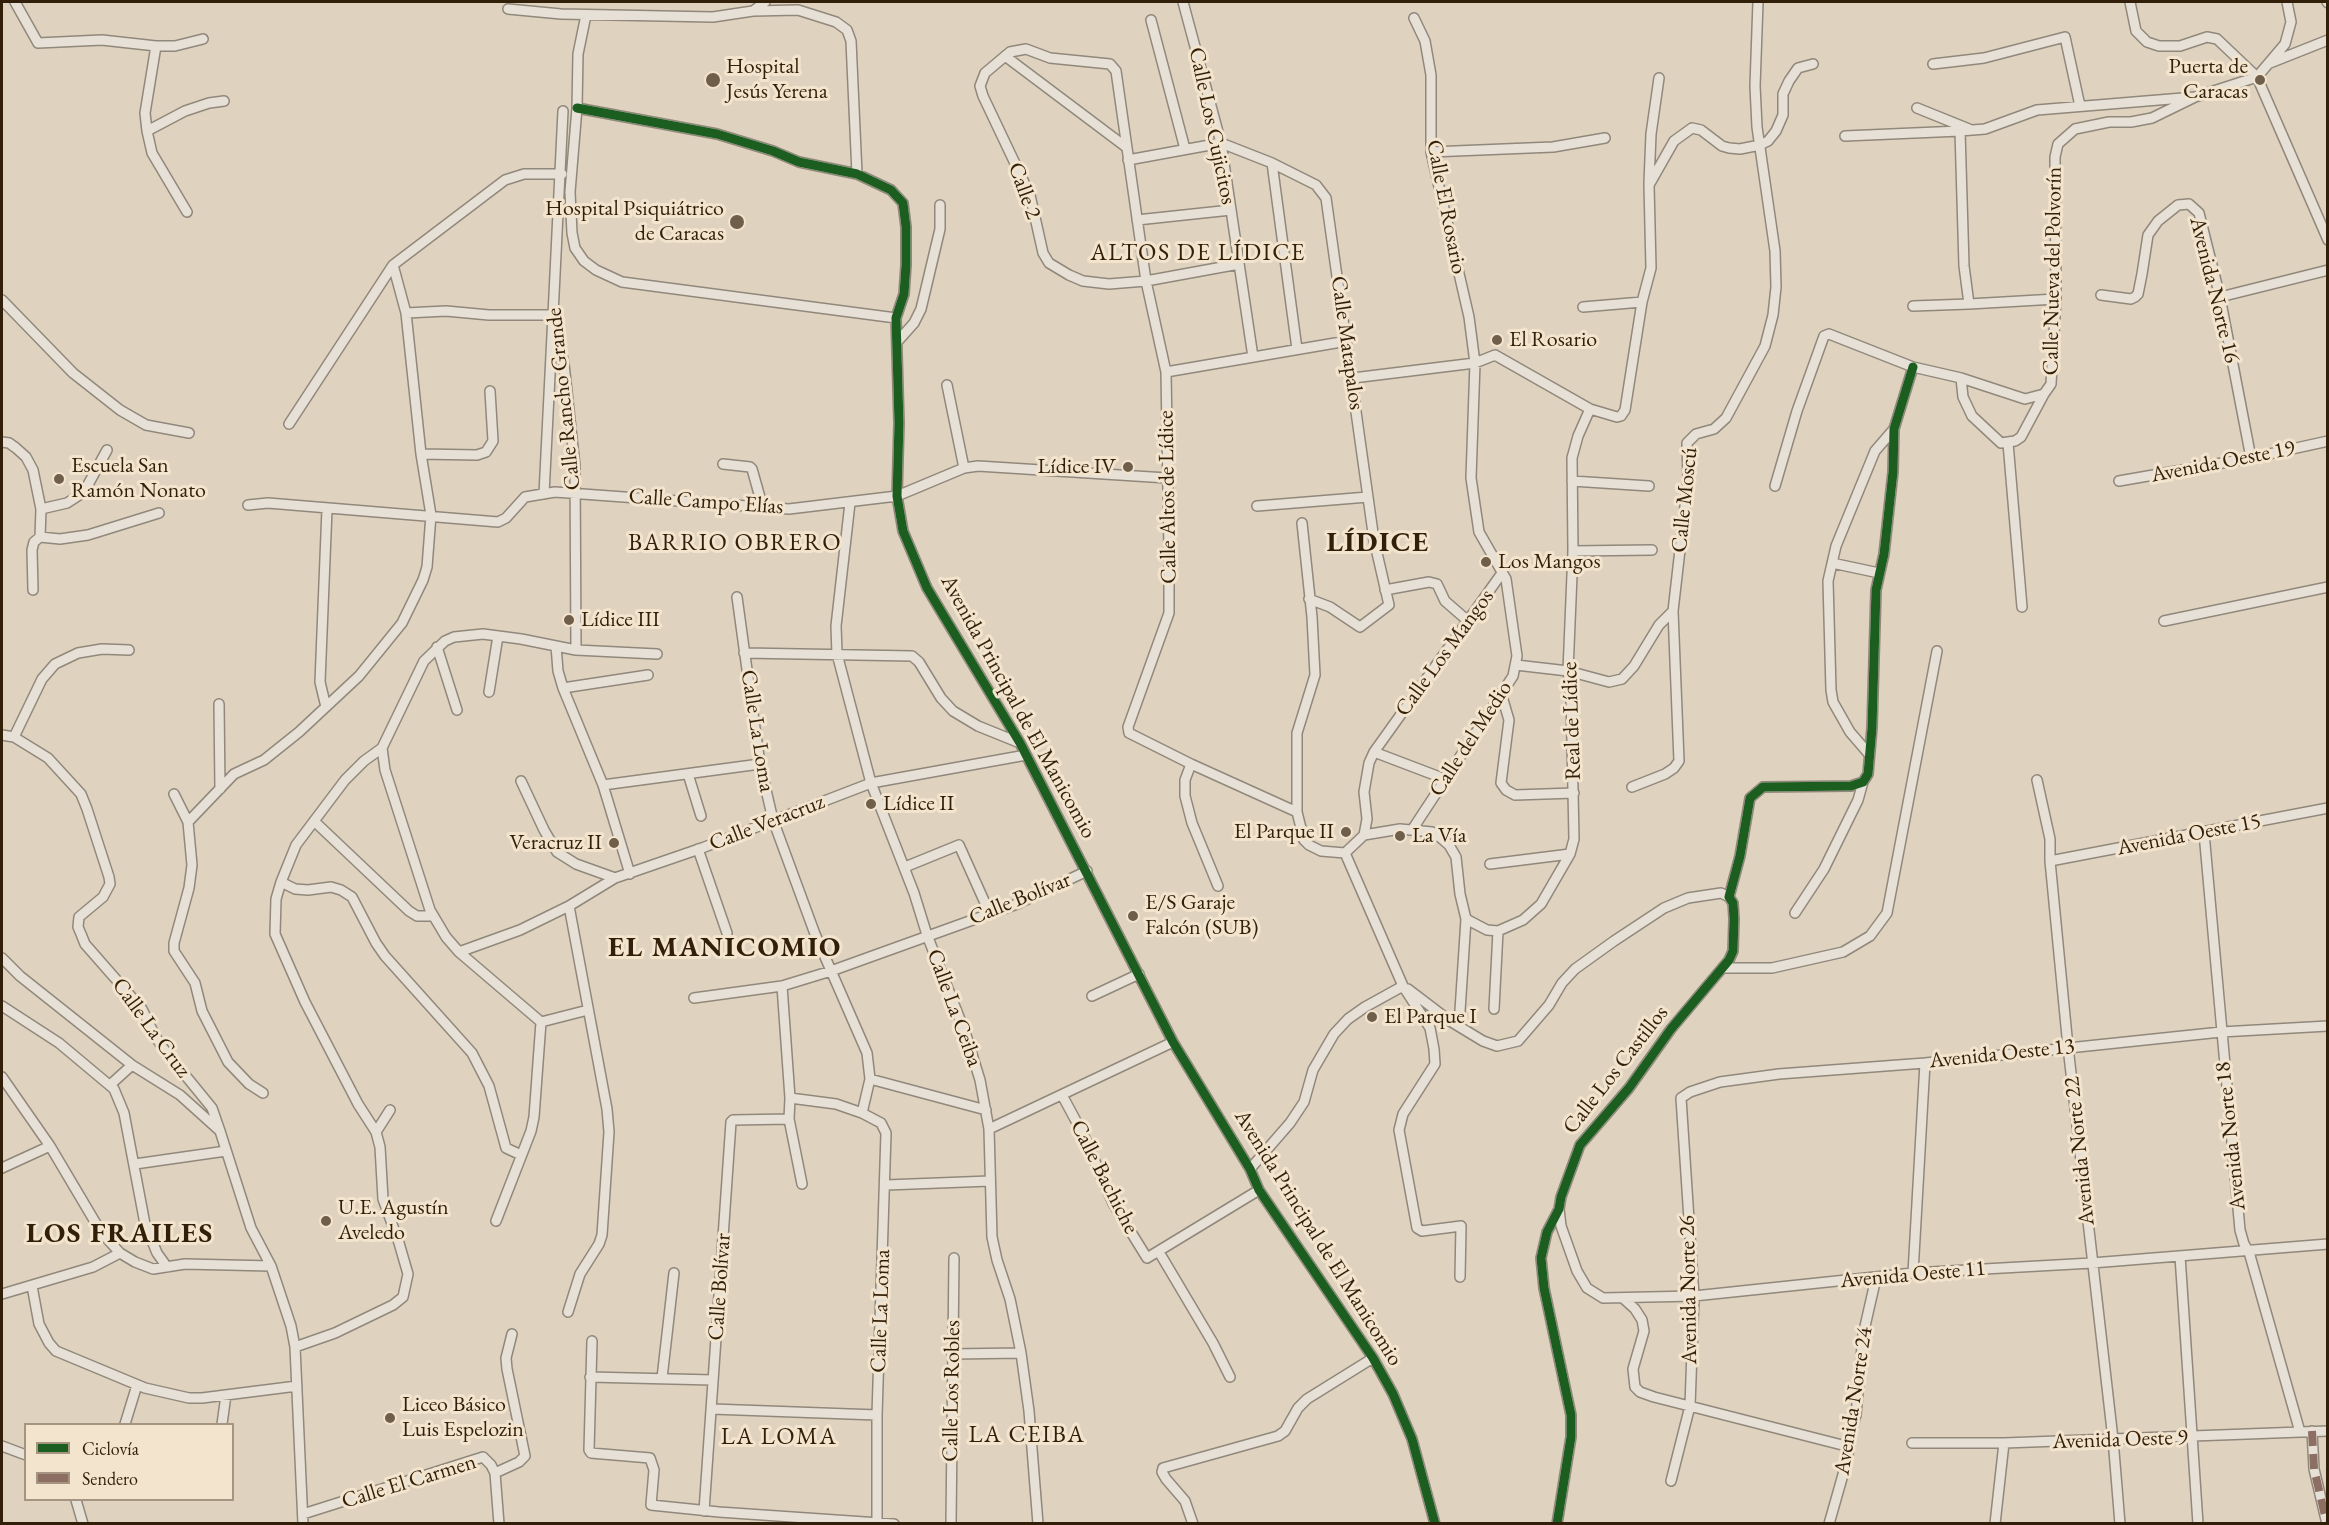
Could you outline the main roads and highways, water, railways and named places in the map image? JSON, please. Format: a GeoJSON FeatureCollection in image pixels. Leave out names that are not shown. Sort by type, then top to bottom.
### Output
{"type":"FeatureCollection","features":[{"type":"Feature","properties":{"kind":"place","name":"Hospital Jesús Yerena"},"geometry":{"type":"Point","coordinates":[713,80]}},
{"type":"Feature","properties":{"kind":"place","name":"Puerta de Caracas"},"geometry":{"type":"Point","coordinates":[2260,80]}},
{"type":"Feature","properties":{"kind":"place","name":"Hospital Psiquiátrico de Caracas"},"geometry":{"type":"Point","coordinates":[737,222]}},
{"type":"Feature","properties":{"kind":"place","name":"El Rosario"},"geometry":{"type":"Point","coordinates":[1497,340]}},
{"type":"Feature","properties":{"kind":"place","name":"Lídice IV"},"geometry":{"type":"Point","coordinates":[1128,467]}},
{"type":"Feature","properties":{"kind":"place","name":"Escuela San Ramón Nonato"},"geometry":{"type":"Point","coordinates":[59,479]}},
{"type":"Feature","properties":{"kind":"place","name":"Los Mangos"},"geometry":{"type":"Point","coordinates":[1486,562]}},
{"type":"Feature","properties":{"kind":"place","name":"Lídice III"},"geometry":{"type":"Point","coordinates":[569,620]}},
{"type":"Feature","properties":{"kind":"place","name":"Lídice II"},"geometry":{"type":"Point","coordinates":[871,804]}},
{"type":"Feature","properties":{"kind":"place","name":"El Parque II"},"geometry":{"type":"Point","coordinates":[1346,832]}},
{"type":"Feature","properties":{"kind":"place","name":"La Vía"},"geometry":{"type":"Point","coordinates":[1400,836]}},
{"type":"Feature","properties":{"kind":"place","name":"Veracruz II"},"geometry":{"type":"Point","coordinates":[614,843]}},
{"type":"Feature","properties":{"kind":"place","name":"E/S Garaje Falcón (SUB)"},"geometry":{"type":"Point","coordinates":[1133,916]}},
{"type":"Feature","properties":{"kind":"place","name":"El Parque I"},"geometry":{"type":"Point","coordinates":[1372,1017]}},
{"type":"Feature","properties":{"kind":"place","name":"U.E. Agustín Aveledo"},"geometry":{"type":"Point","coordinates":[326,1221]}},
{"type":"Feature","properties":{"kind":"place","name":"Liceo Básico Luis Espelozin"},"geometry":{"type":"Point","coordinates":[390,1418]}},
{"type":"Feature","properties":{"kind":"district","name":"ALTOS DE LÍDICE"},"geometry":{"type":"Point","coordinates":[1198,253]}},
{"type":"Feature","properties":{"kind":"district","name":"BARRIO OBRERO"},"geometry":{"type":"Point","coordinates":[735,543]}},
{"type":"Feature","properties":{"kind":"district","name":"LÍDICE"},"geometry":{"type":"Point","coordinates":[1378,543]}},
{"type":"Feature","properties":{"kind":"district","name":"EL MANICOMIO"},"geometry":{"type":"Point","coordinates":[725,948]}},
{"type":"Feature","properties":{"kind":"district","name":"LOS FRAILES"},"geometry":{"type":"Point","coordinates":[120,1234]}},
{"type":"Feature","properties":{"kind":"district","name":"LA CEIBA"},"geometry":{"type":"Point","coordinates":[1027,1435]}},
{"type":"Feature","properties":{"kind":"district","name":"LA LOMA"},"geometry":{"type":"Point","coordinates":[779,1437]}}]}
